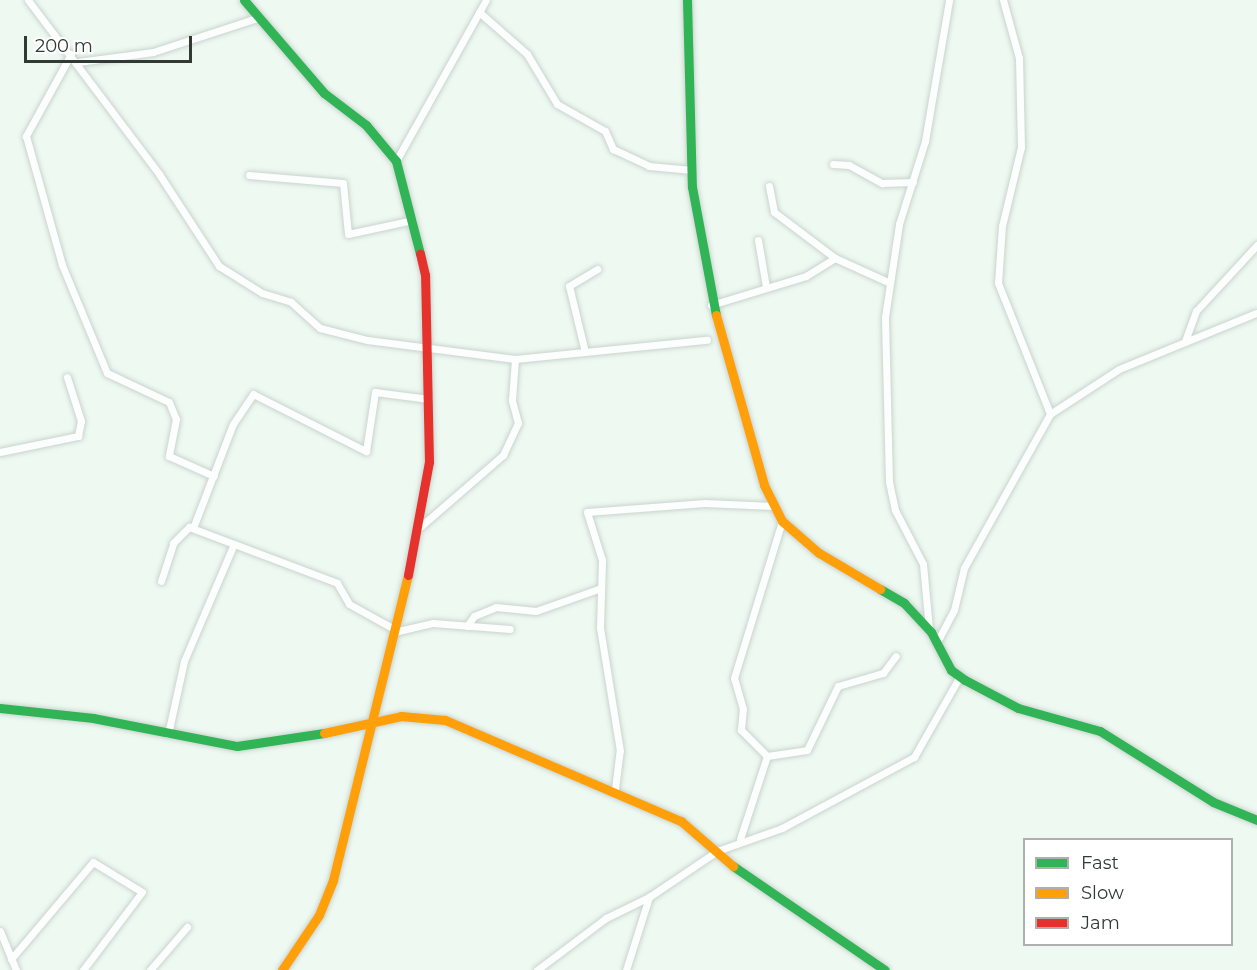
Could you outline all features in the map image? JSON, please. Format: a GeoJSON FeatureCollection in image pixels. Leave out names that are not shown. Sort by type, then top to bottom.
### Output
{"type":"FeatureCollection","features":[{"type":"Feature","properties":{"kind":"street"},"geometry":{"type":"LineString","coordinates":[[28,0],[78,62],[219,266],[262,293],[291,302],[320,328],[367,340],[428,345],[515,359],[707,340]]}},
{"type":"Feature","properties":{"kind":"street"},"geometry":{"type":"LineString","coordinates":[[244,0],[257,18],[324,93],[366,126],[396,161],[413,220],[425,275],[428,345],[429,462],[420,527],[398,631],[376,723],[333,880],[319,915],[282,970]]}},
{"type":"Feature","properties":{"kind":"street"},"geometry":{"type":"LineString","coordinates":[[396,161],[486,0]]}},
{"type":"Feature","properties":{"kind":"street"},"geometry":{"type":"LineString","coordinates":[[687,0],[692,170],[711,305],[773,506],[782,521],[819,553],[890,591],[929,629],[960,676],[1018,708],[1100,731],[1213,802],[1257,820]]}},
{"type":"Feature","properties":{"kind":"street"},"geometry":{"type":"LineString","coordinates":[[929,629],[923,564],[895,510],[889,482],[885,333],[899,224],[913,182],[949,0]]}},
{"type":"Feature","properties":{"kind":"street"},"geometry":{"type":"LineString","coordinates":[[1003,0],[1019,58],[1021,147],[1002,226],[998,283],[1050,414]]}},
{"type":"Feature","properties":{"kind":"street"},"geometry":{"type":"LineString","coordinates":[[479,12],[527,54],[557,104],[605,131],[613,149],[649,166],[692,170]]}},
{"type":"Feature","properties":{"kind":"street"},"geometry":{"type":"LineString","coordinates":[[78,62],[153,52],[257,18]]}},
{"type":"Feature","properties":{"kind":"street"},"geometry":{"type":"LineString","coordinates":[[71,54],[26,136],[62,265],[107,373],[169,402],[176,419],[169,456],[214,476]]}},
{"type":"Feature","properties":{"kind":"street"},"geometry":{"type":"LineString","coordinates":[[833,164],[849,165],[882,183],[913,182]]}},
{"type":"Feature","properties":{"kind":"street"},"geometry":{"type":"LineString","coordinates":[[249,175],[343,183],[348,234],[413,220]]}},
{"type":"Feature","properties":{"kind":"street"},"geometry":{"type":"LineString","coordinates":[[769,186],[774,212],[835,258],[890,283]]}},
{"type":"Feature","properties":{"kind":"street"},"geometry":{"type":"LineString","coordinates":[[758,240],[766,287]]}},
{"type":"Feature","properties":{"kind":"street"},"geometry":{"type":"LineString","coordinates":[[1185,341],[1196,311],[1257,245]]}},
{"type":"Feature","properties":{"kind":"street"},"geometry":{"type":"LineString","coordinates":[[711,305],[729,304],[766,287],[806,276],[835,258]]}},
{"type":"Feature","properties":{"kind":"street"},"geometry":{"type":"LineString","coordinates":[[585,352],[569,286],[597,269]]}},
{"type":"Feature","properties":{"kind":"street"},"geometry":{"type":"LineString","coordinates":[[937,642],[954,610],[964,568],[1050,414],[1119,369],[1256,313]]}},
{"type":"Feature","properties":{"kind":"street"},"geometry":{"type":"LineString","coordinates":[[420,527],[503,455],[518,423],[512,400],[515,359]]}},
{"type":"Feature","properties":{"kind":"street"},"geometry":{"type":"LineString","coordinates":[[0,452],[78,435],[81,421],[67,377]]}},
{"type":"Feature","properties":{"kind":"street"},"geometry":{"type":"LineString","coordinates":[[193,528],[233,424],[253,394],[366,451],[375,392],[429,399]]}},
{"type":"Feature","properties":{"kind":"street"},"geometry":{"type":"LineString","coordinates":[[615,789],[620,751],[601,636],[602,560],[587,512],[705,503],[773,506]]}},
{"type":"Feature","properties":{"kind":"street"},"geometry":{"type":"LineString","coordinates":[[767,756],[741,730],[743,709],[734,678],[782,521]]}},
{"type":"Feature","properties":{"kind":"street"},"geometry":{"type":"LineString","coordinates":[[161,581],[173,543],[184,529],[193,528],[337,583],[349,604],[398,631],[433,623],[510,629]]}},
{"type":"Feature","properties":{"kind":"street"},"geometry":{"type":"LineString","coordinates":[[168,734],[184,661],[234,544]]}},
{"type":"Feature","properties":{"kind":"street"},"geometry":{"type":"LineString","coordinates":[[467,626],[474,616],[496,608],[536,611],[601,588]]}},
{"type":"Feature","properties":{"kind":"street"},"geometry":{"type":"LineString","coordinates":[[767,756],[807,750],[838,686],[883,673],[896,656]]}},
{"type":"Feature","properties":{"kind":"street"},"geometry":{"type":"LineString","coordinates":[[537,970],[606,918],[649,897],[717,850],[740,839],[782,828],[914,757],[960,676]]}},
{"type":"Feature","properties":{"kind":"street"},"geometry":{"type":"LineString","coordinates":[[0,708],[93,718],[237,746],[275,744],[401,716],[445,720],[615,789],[681,821],[752,882],[831,929],[885,970]]}},
{"type":"Feature","properties":{"kind":"street"},"geometry":{"type":"LineString","coordinates":[[740,839],[767,756]]}},
{"type":"Feature","properties":{"kind":"street"},"geometry":{"type":"LineString","coordinates":[[11,958],[93,862],[142,892],[83,970]]}},
{"type":"Feature","properties":{"kind":"street"},"geometry":{"type":"LineString","coordinates":[[626,970],[649,897]]}},
{"type":"Feature","properties":{"kind":"street"},"geometry":{"type":"LineString","coordinates":[[150,970],[187,927]]}},
{"type":"Feature","properties":{"kind":"street"},"geometry":{"type":"LineString","coordinates":[[0,931],[16,970]]}},
{"type":"Feature","properties":{"kind":"traffic: fast"},"geometry":{"type":"LineString","coordinates":[[244,0],[324,93],[366,125],[396,161],[420,254]]}},
{"type":"Feature","properties":{"kind":"traffic: fast"},"geometry":{"type":"LineString","coordinates":[[687,0],[692,187],[716,315]]}},
{"type":"Feature","properties":{"kind":"traffic: fast"},"geometry":{"type":"LineString","coordinates":[[880,589],[904,603],[931,632],[951,670],[965,680],[1018,708],[1100,731],[1213,802],[1257,820]]}},
{"type":"Feature","properties":{"kind":"traffic: fast"},"geometry":{"type":"LineString","coordinates":[[0,708],[93,718],[237,746],[324,733]]}},
{"type":"Feature","properties":{"kind":"traffic: fast"},"geometry":{"type":"LineString","coordinates":[[733,866],[885,970]]}},
{"type":"Feature","properties":{"kind":"traffic: slow"},"geometry":{"type":"LineString","coordinates":[[716,315],[764,485],[782,521],[819,553],[880,589]]}},
{"type":"Feature","properties":{"kind":"traffic: slow"},"geometry":{"type":"LineString","coordinates":[[282,970],[319,915],[333,880],[408,575]]}},
{"type":"Feature","properties":{"kind":"traffic: slow"},"geometry":{"type":"LineString","coordinates":[[324,733],[401,716],[445,720],[681,821],[733,866]]}},
{"type":"Feature","properties":{"kind":"traffic: jam"},"geometry":{"type":"LineString","coordinates":[[408,575],[429,462],[425,275],[420,254]]}}]}
